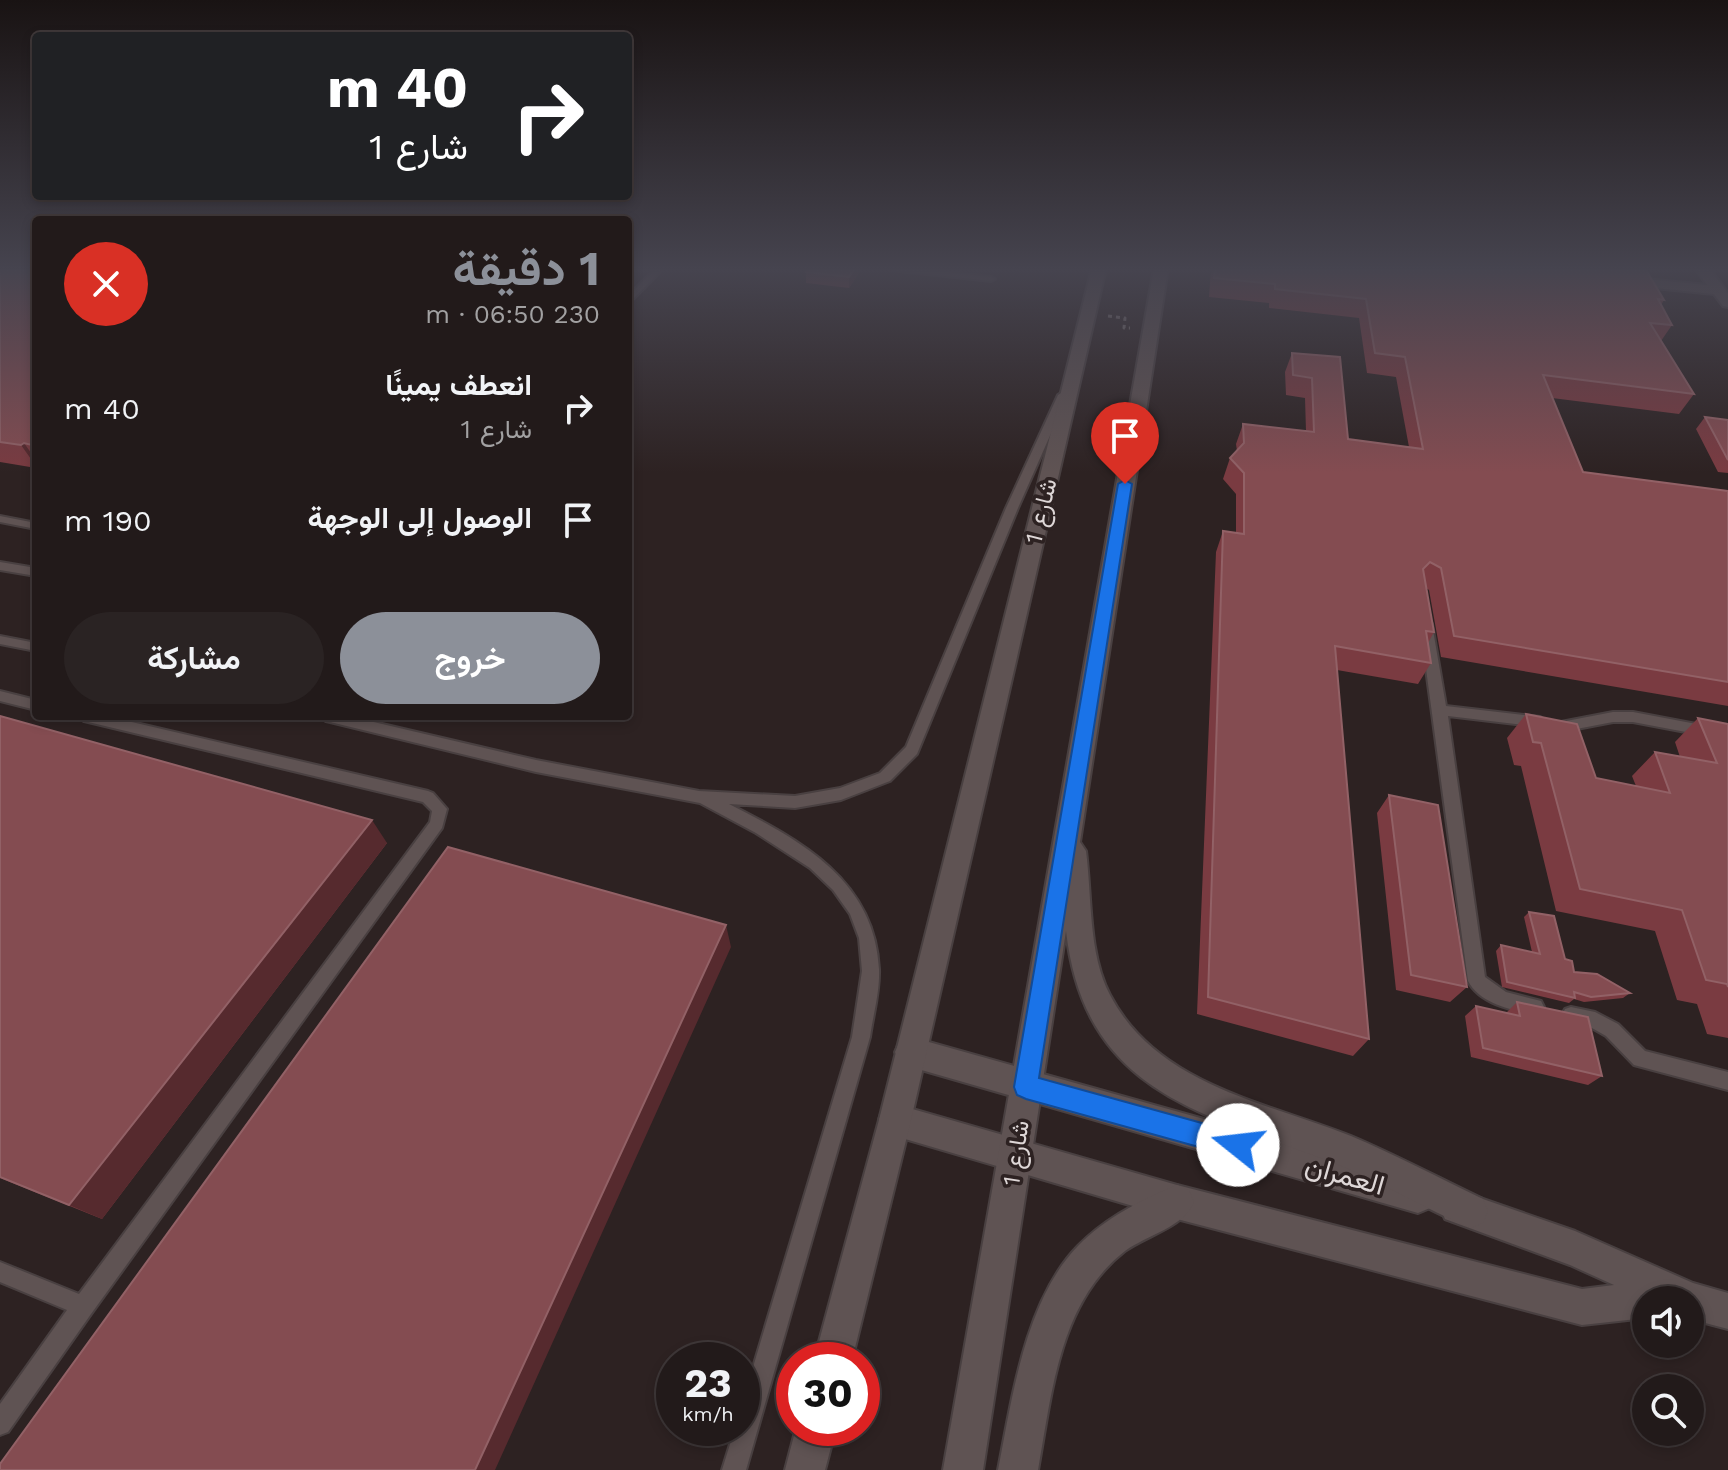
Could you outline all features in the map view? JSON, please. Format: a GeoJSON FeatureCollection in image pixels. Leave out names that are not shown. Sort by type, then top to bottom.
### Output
{"type":"FeatureCollection","features":[{"type":"Feature","properties":{"kind":"street","name":"شارع 1"},"geometry":{"type":"LineString","coordinates":[[838,1342],[895,1120],[1083,337]]}},
{"type":"Feature","properties":{"kind":"street","name":"شارع 1"},"geometry":{"type":"LineString","coordinates":[[963,1470],[1150,337]]}},
{"type":"Feature","properties":{"kind":"street"},"geometry":{"type":"LineString","coordinates":[[1070,822],[1085,958],[1097,1000],[1124,1043],[1164,1076],[1228,1110],[1336,1147],[1471,1211]]}},
{"type":"Feature","properties":{"kind":"street","name":"العمران"},"geometry":{"type":"LineString","coordinates":[[911,1052],[1471,1211],[1575,1249],[1645,1286]]}},
{"type":"Feature","properties":{"kind":"street","name":"العمران"},"geometry":{"type":"LineString","coordinates":[[895,1120],[1177,1202],[1582,1307],[1632,1302]]}},
{"type":"Feature","properties":{"kind":"street"},"geometry":{"type":"LineString","coordinates":[[1018,1470],[1042,1354],[1058,1310],[1085,1265],[1111,1240],[1177,1202]]}},
{"type":"Feature","properties":{"kind":"street","name":"العمران"},"geometry":{"type":"LineString","coordinates":[[1704,1306],[1728,1311]]}},
{"type":"Feature","properties":{"kind":"street"},"geometry":{"type":"LineString","coordinates":[[805,1470],[811,1446]]}},
{"type":"Feature","properties":{"kind":"lane"},"geometry":{"type":"LineString","coordinates":[[343,720],[536,766],[699,797],[795,802],[841,794],[885,777],[912,750],[1012,508],[1075,369]]}},
{"type":"Feature","properties":{"kind":"lane"},"geometry":{"type":"LineString","coordinates":[[0,519],[32,525]]}},
{"type":"Feature","properties":{"kind":"lane"},"geometry":{"type":"LineString","coordinates":[[0,566],[32,571]]}},
{"type":"Feature","properties":{"kind":"lane"},"geometry":{"type":"LineString","coordinates":[[1423,605],[1477,981],[1490,994],[1502,1000],[1595,1020],[1612,1030],[1640,1059],[1728,1081]]}},
{"type":"Feature","properties":{"kind":"lane"},"geometry":{"type":"LineString","coordinates":[[0,640],[32,646]]}},
{"type":"Feature","properties":{"kind":"lane"},"geometry":{"type":"LineString","coordinates":[[0,696],[32,704]]}},
{"type":"Feature","properties":{"kind":"lane"},"geometry":{"type":"LineString","coordinates":[[1440,710],[1513,717],[1560,727],[1613,717],[1633,717],[1728,735]]}},
{"type":"Feature","properties":{"kind":"lane"},"geometry":{"type":"LineString","coordinates":[[0,1424],[437,824],[440,809],[428,797],[101,720]]}},
{"type":"Feature","properties":{"kind":"lane"},"geometry":{"type":"LineString","coordinates":[[699,797],[775,835],[840,885],[867,940],[871,973],[861,1037],[734,1470]]}},
{"type":"Feature","properties":{"kind":"lane"},"geometry":{"type":"LineString","coordinates":[[0,1272],[83,1306]]}},
{"type":"Feature","properties":{"kind":"building"},"geometry":{"type":"Polygon","coordinates":[[[0,337],[32,337],[32,445],[0,442],[0,337]]]}},
{"type":"Feature","properties":{"kind":"building"},"geometry":{"type":"Polygon","coordinates":[[[1372,337],[1658,337],[1694,394],[1543,375],[1583,472],[1728,491],[1728,682],[1454,636],[1441,568],[1430,562],[1423,569],[1434,632],[1426,631],[1431,663],[1335,646],[1369,1039],[1208,997],[1223,531],[1244,534],[1244,473],[1230,458],[1244,443],[1243,424],[1314,432],[1312,378],[1293,375],[1292,353],[1340,357],[1348,439],[1423,449],[1405,357],[1375,353],[1372,337]]]}},
{"type":"Feature","properties":{"kind":"building"},"geometry":{"type":"Polygon","coordinates":[[[1705,417],[1728,420],[1728,460],[1705,417]]]}},
{"type":"Feature","properties":{"kind":"building"},"geometry":{"type":"Polygon","coordinates":[[[1526,714],[1577,724],[1596,778],[1670,793],[1655,752],[1717,763],[1698,718],[1728,724],[1728,987],[1727,984],[1706,980],[1682,910],[1580,889],[1541,743],[1533,742],[1526,714]]]}},
{"type":"Feature","properties":{"kind":"building"},"geometry":{"type":"Polygon","coordinates":[[[0,716],[372,820],[69,1205],[0,1177],[0,716]]]}},
{"type":"Feature","properties":{"kind":"building"},"geometry":{"type":"Polygon","coordinates":[[[1389,795],[1438,805],[1467,987],[1411,975],[1389,795]]]}},
{"type":"Feature","properties":{"kind":"building"},"geometry":{"type":"Polygon","coordinates":[[[448,847],[726,925],[475,1470],[0,1470],[0,1464],[448,847]]]}},
{"type":"Feature","properties":{"kind":"building"},"geometry":{"type":"Polygon","coordinates":[[[1529,912],[1554,916],[1565,959],[1572,961],[1574,972],[1597,974],[1630,993],[1591,997],[1574,992],[1575,998],[1507,982],[1501,945],[1540,954],[1529,912]]]}},
{"type":"Feature","properties":{"kind":"building"},"geometry":{"type":"Polygon","coordinates":[[[1517,1002],[1588,1017],[1602,1076],[1483,1048],[1476,1006],[1520,1016],[1517,1002]]]}},
{"type":"Feature","properties":{"kind":"route"},"geometry":{"type":"LineString","coordinates":[[1125,484],[1026,1087],[1238,1145]]}}]}
